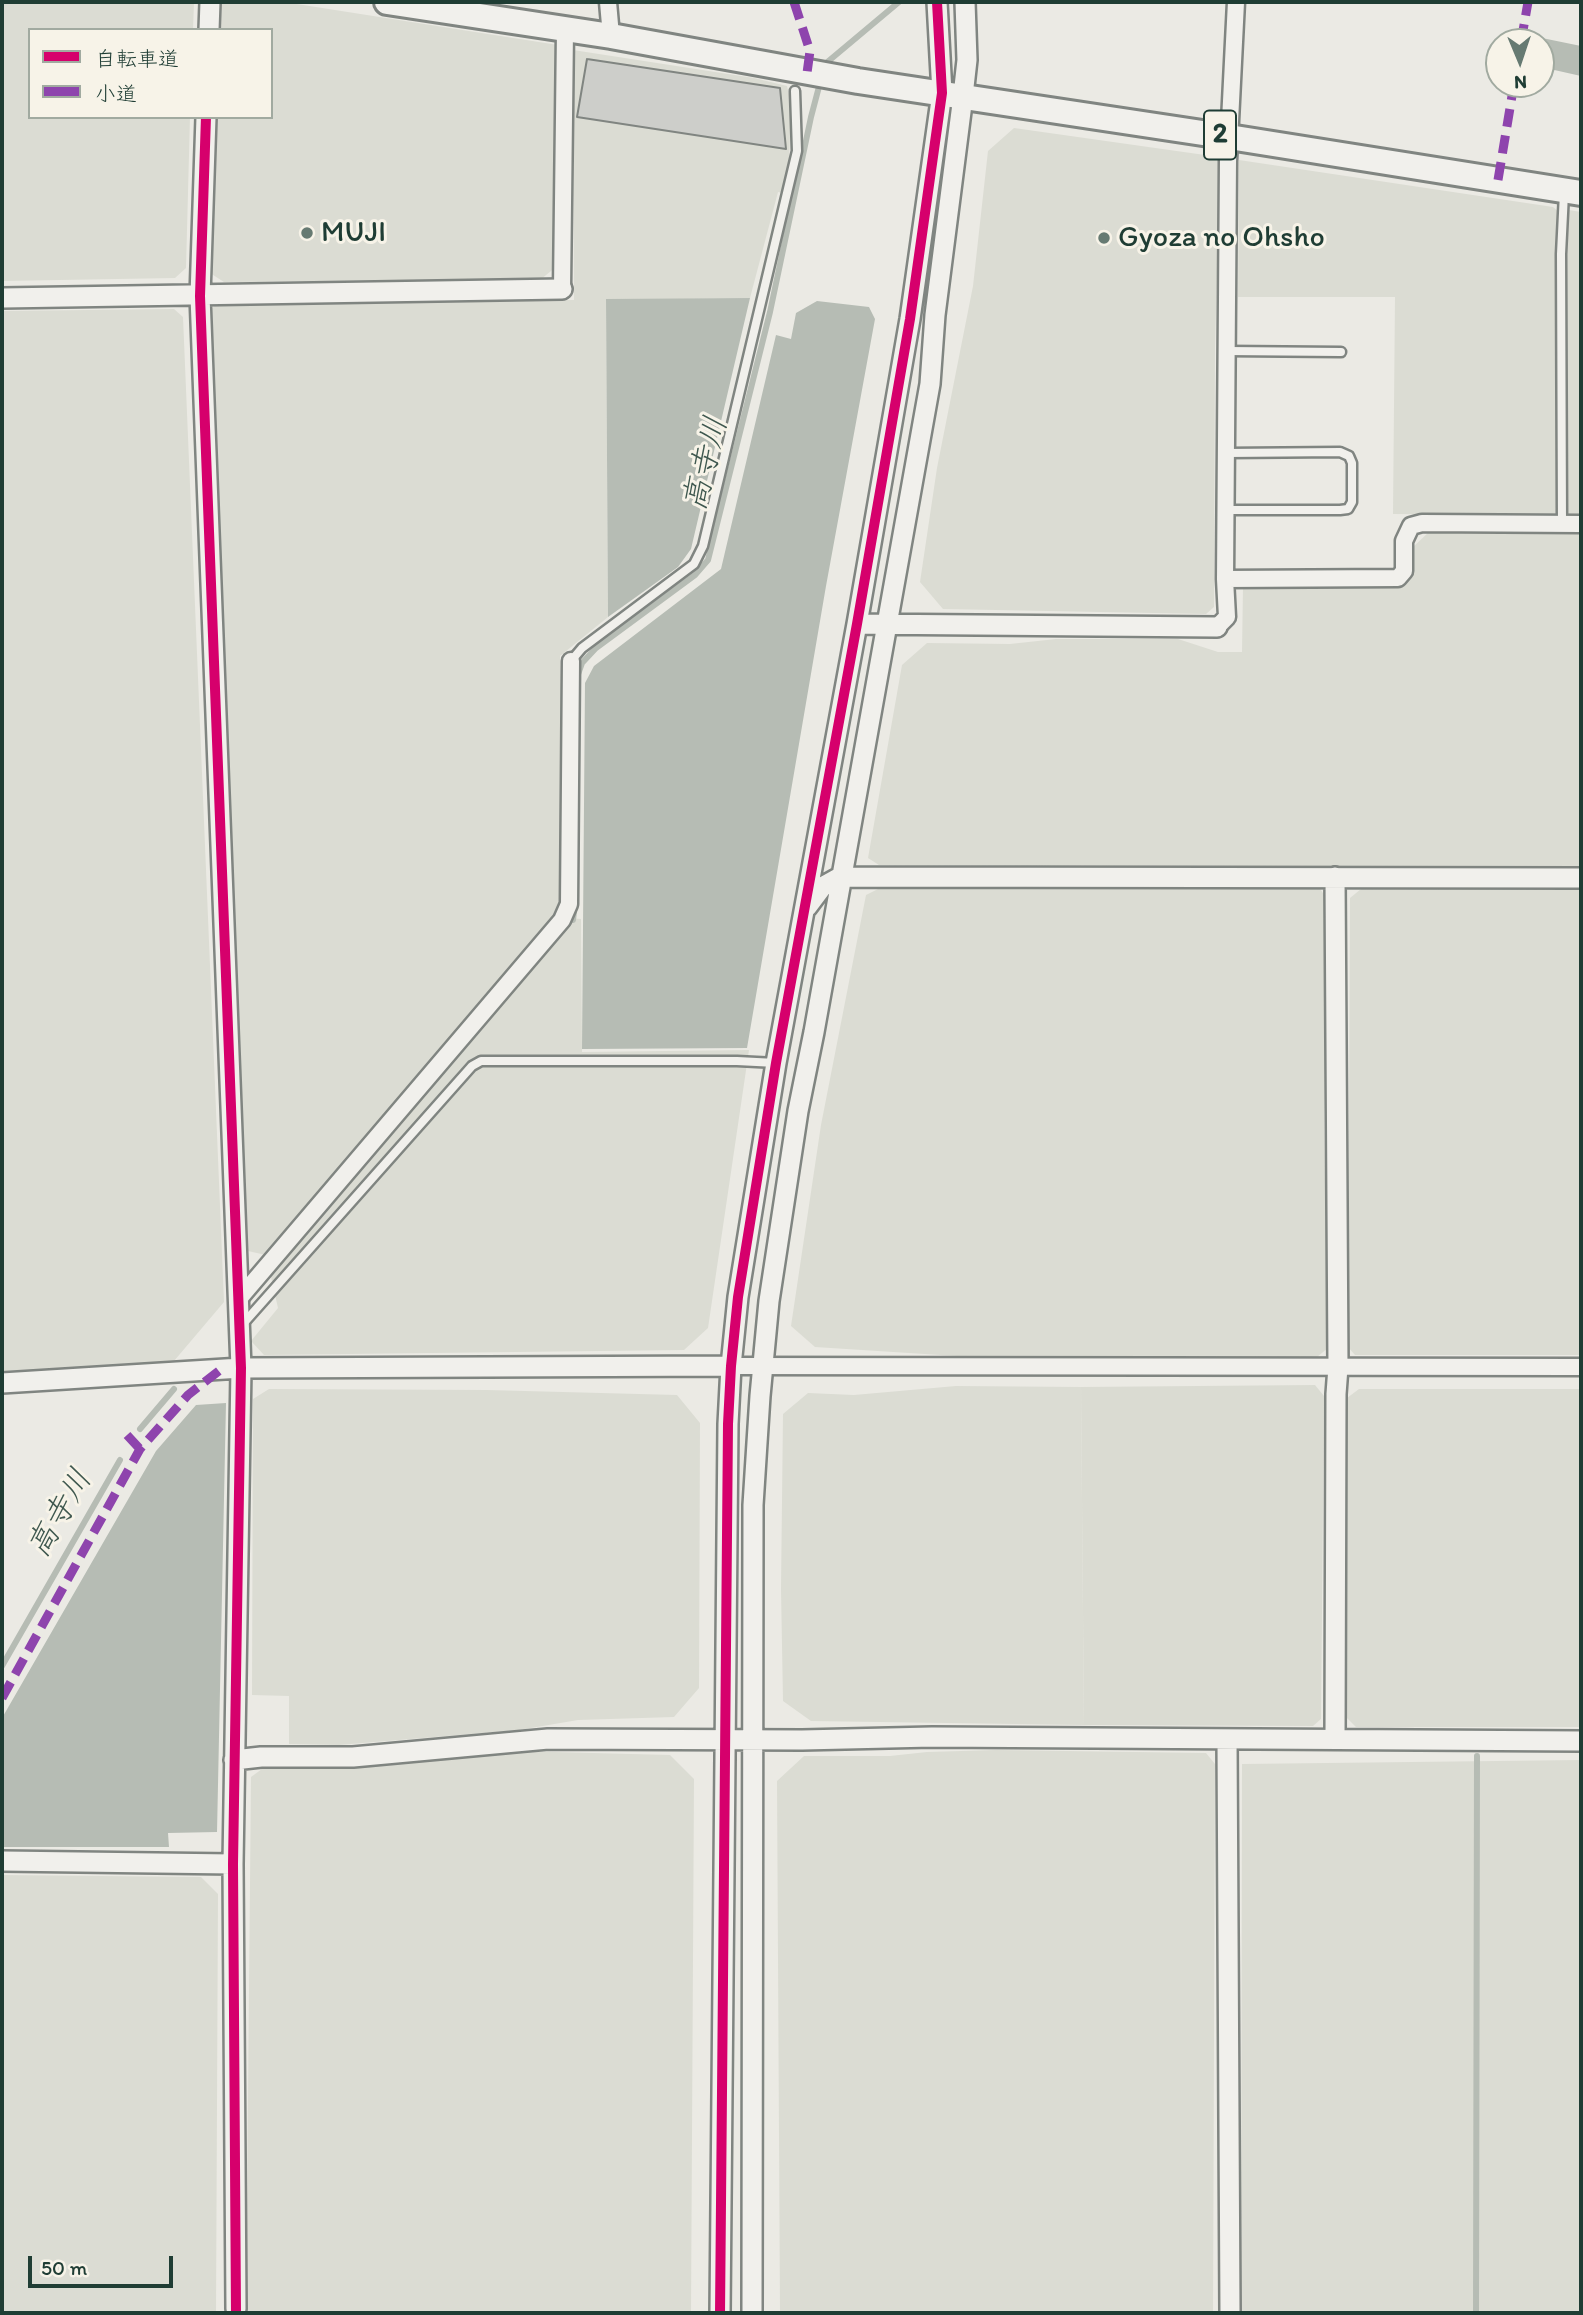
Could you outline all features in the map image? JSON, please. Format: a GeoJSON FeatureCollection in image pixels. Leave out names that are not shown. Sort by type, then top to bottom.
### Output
{"type":"FeatureCollection","features":[{"type":"Feature","properties":{"kind":"main road","name":"2"},"geometry":{"type":"LineString","coordinates":[[387,2],[611,36],[802,82],[858,81],[1573,191]]}},
{"type":"Feature","properties":{"kind":"street"},"geometry":{"type":"LineString","coordinates":[[209,28],[210,2]]}},
{"type":"Feature","properties":{"kind":"street"},"geometry":{"type":"LineString","coordinates":[[608,2],[611,36]]}},
{"type":"Feature","properties":{"kind":"street"},"geometry":{"type":"LineString","coordinates":[[751,2313],[753,1505],[763,1366],[769,1301],[798,1111],[930,384],[953,95],[937,2]]}},
{"type":"Feature","properties":{"kind":"street"},"geometry":{"type":"LineString","coordinates":[[720,2313],[728,1424],[738,1297],[776,1063],[910,319],[953,95],[967,60],[965,2]]}},
{"type":"Feature","properties":{"kind":"street"},"geometry":{"type":"LineString","coordinates":[[857,624],[1217,627],[1227,617],[1225,579],[1229,137],[1236,2]]}},
{"type":"Feature","properties":{"kind":"street"},"geometry":{"type":"LineString","coordinates":[[2,298],[562,289],[565,30]]}},
{"type":"Feature","properties":{"kind":"street"},"geometry":{"type":"LineString","coordinates":[[206,119],[200,296],[241,1368],[233,1864],[236,2311]]}},
{"type":"Feature","properties":{"kind":"street"},"geometry":{"type":"LineString","coordinates":[[1225,579],[1398,578],[1404,570],[1404,541],[1411,526],[1422,523],[1581,524]]}},
{"type":"Feature","properties":{"kind":"street"},"geometry":{"type":"LineString","coordinates":[[238,1300],[562,920],[569,904],[571,661]]}},
{"type":"Feature","properties":{"kind":"street"},"geometry":{"type":"LineString","coordinates":[[818,828],[820,845],[840,877]]}},
{"type":"Feature","properties":{"kind":"street"},"geometry":{"type":"LineString","coordinates":[[804,910],[822,887],[840,877],[1581,878]]}},
{"type":"Feature","properties":{"kind":"street"},"geometry":{"type":"LineString","coordinates":[[1335,877],[1338,1367],[1335,1739]]}},
{"type":"Feature","properties":{"kind":"street"},"geometry":{"type":"LineString","coordinates":[[2,1382],[241,1368],[1581,1367]]}},
{"type":"Feature","properties":{"kind":"street"},"geometry":{"type":"LineString","coordinates":[[234,1760],[353,1756],[548,1739],[932,1737],[1581,1741]]}},
{"type":"Feature","properties":{"kind":"street"},"geometry":{"type":"LineString","coordinates":[[1227,1739],[1230,2313]]}},
{"type":"Feature","properties":{"kind":"street"},"geometry":{"type":"LineString","coordinates":[[2,1861],[233,1864]]}},
{"type":"Feature","properties":{"kind":"lane"},"geometry":{"type":"LineString","coordinates":[[571,661],[582,648],[694,564],[703,546],[797,150],[802,82]]}},
{"type":"Feature","properties":{"kind":"lane"},"geometry":{"type":"LineString","coordinates":[[1562,524],[1561,277],[1573,191]]}},
{"type":"Feature","properties":{"kind":"lane"},"geometry":{"type":"LineString","coordinates":[[1227,351],[1341,352]]}},
{"type":"Feature","properties":{"kind":"lane"},"geometry":{"type":"LineString","coordinates":[[1226,510],[1340,510],[1348,509],[1352,502],[1352,463],[1349,456],[1340,452],[1227,453]]}},
{"type":"Feature","properties":{"kind":"lane"},"geometry":{"type":"LineString","coordinates":[[239,1328],[472,1066],[481,1061],[776,1063]]}},
{"type":"Feature","properties":{"kind":"shaded area"},"geometry":{"type":"Polygon","coordinates":[[[2,2],[194,2],[193,28],[28,28],[28,119],[190,119],[186,268],[175,278],[2,281],[2,2]]]}},
{"type":"Feature","properties":{"kind":"shaded area"},"geometry":{"type":"Polygon","coordinates":[[[219,2],[284,2],[558,45],[562,262],[540,280],[224,282],[210,273],[215,119],[273,119],[273,28],[218,28],[219,2]]]}},
{"type":"Feature","properties":{"kind":"shaded area"},"geometry":{"type":"Polygon","coordinates":[[[573,50],[754,78],[787,86],[791,104],[789,162],[783,193],[778,192],[750,298],[606,300],[608,617],[560,656],[569,918],[581,919],[582,1052],[749,1050],[708,1328],[684,1350],[264,1355],[251,1341],[278,1308],[266,1255],[248,1251],[209,311],[218,303],[574,300],[573,50]]]}},
{"type":"Feature","properties":{"kind":"shaded area"},"geometry":{"type":"Polygon","coordinates":[[[1014,128],[1219,157],[1214,607],[1206,614],[943,609],[920,582],[937,468],[973,286],[988,151],[1014,128]]]}},
{"type":"Feature","properties":{"kind":"shaded area"},"geometry":{"type":"Polygon","coordinates":[[[1239,160],[1553,207],[1559,212],[1557,515],[1393,514],[1395,297],[1238,297],[1239,160]]]}},
{"type":"Feature","properties":{"kind":"shaded area"},"geometry":{"type":"Polygon","coordinates":[[[1569,210],[1581,212],[1581,515],[1566,516],[1565,253],[1569,210]]]}},
{"type":"Feature","properties":{"kind":"shaded area"},"geometry":{"type":"Polygon","coordinates":[[[174,309],[183,317],[224,1302],[174,1361],[2,1372],[2,311],[174,309]]]}},
{"type":"Feature","properties":{"kind":"shaded area"},"geometry":{"type":"Polygon","coordinates":[[[1429,532],[1581,532],[1581,867],[879,865],[868,858],[902,665],[927,643],[1010,644],[1056,639],[1178,639],[1218,652],[1242,652],[1243,587],[1398,587],[1413,575],[1413,547],[1429,532]]]}},
{"type":"Feature","properties":{"kind":"shaded area"},"geometry":{"type":"Polygon","coordinates":[[[884,886],[1319,887],[1328,901],[1324,1124],[1328,1348],[1317,1357],[956,1356],[815,1347],[791,1326],[821,1125],[866,895],[884,886]]]}},
{"type":"Feature","properties":{"kind":"shaded area"},"geometry":{"type":"Polygon","coordinates":[[[1361,889],[1581,890],[1581,1355],[1355,1355],[1348,1347],[1350,898],[1361,889]]]}},
{"type":"Feature","properties":{"kind":"shaded area"},"geometry":{"type":"Polygon","coordinates":[[[1315,1385],[1324,1396],[1321,1719],[1313,1726],[1084,1725],[1081,1387],[1315,1385]]]}},
{"type":"Feature","properties":{"kind":"shaded area"},"geometry":{"type":"Polygon","coordinates":[[[956,1386],[1081,1387],[1084,1725],[811,1721],[783,1701],[783,1414],[808,1393],[854,1395],[956,1386]]]}},
{"type":"Feature","properties":{"kind":"shaded area"},"geometry":{"type":"Polygon","coordinates":[[[269,1389],[487,1390],[677,1395],[700,1423],[699,1688],[674,1717],[578,1720],[519,1730],[339,1745],[289,1744],[289,1696],[252,1695],[253,1399],[269,1389]]]}},
{"type":"Feature","properties":{"kind":"shaded area"},"geometry":{"type":"Polygon","coordinates":[[[1359,1389],[1581,1389],[1581,1727],[1356,1727],[1347,1718],[1347,1398],[1359,1389]]]}},
{"type":"Feature","properties":{"kind":"shaded area"},"geometry":{"type":"Polygon","coordinates":[[[996,1750],[1206,1753],[1215,1764],[1213,2313],[780,2313],[777,1781],[804,1756],[890,1756],[996,1750]]]}},
{"type":"Feature","properties":{"kind":"shaded area"},"geometry":{"type":"Polygon","coordinates":[[[515,1751],[670,1755],[694,1779],[691,2313],[246,2313],[251,1777],[262,1769],[343,1768],[515,1751]]]}},
{"type":"Feature","properties":{"kind":"shaded area"},"geometry":{"type":"Polygon","coordinates":[[[1581,1760],[1581,2313],[1241,2313],[1242,1764],[1581,1760]]]}},
{"type":"Feature","properties":{"kind":"shaded area"},"geometry":{"type":"Polygon","coordinates":[[[2,1875],[201,1877],[218,1894],[216,2313],[2,2313],[2,1875]]]}},
{"type":"Feature","properties":{"kind":"water"},"geometry":{"type":"Polygon","coordinates":[[[1555,41],[1581,46],[1581,76],[1555,70],[1555,41]]]}},
{"type":"Feature","properties":{"kind":"water"},"geometry":{"type":"Polygon","coordinates":[[[750,298],[691,549],[678,567],[608,617],[606,299],[750,298]]]}},
{"type":"Feature","properties":{"kind":"water"},"geometry":{"type":"Polygon","coordinates":[[[817,301],[869,307],[875,319],[747,1048],[582,1049],[585,683],[594,666],[721,569],[776,335],[791,339],[796,313],[817,301]]]}},
{"type":"Feature","properties":{"kind":"water"},"geometry":{"type":"Polygon","coordinates":[[[226,1403],[217,1832],[168,1833],[169,1847],[2,1847],[2,1718],[156,1451],[196,1405],[226,1403]]]}},
{"type":"Feature","properties":{"kind":"building"},"geometry":{"type":"Polygon","coordinates":[[[587,59],[780,88],[786,149],[577,117],[587,59]]]}},
{"type":"Feature","properties":{"kind":"waterway","name":"高寺川"},"geometry":{"type":"LineString","coordinates":[[824,69],[825,64],[899,2]]}},
{"type":"Feature","properties":{"kind":"waterway","name":"高寺川"},"geometry":{"type":"LineString","coordinates":[[576,680],[582,663],[596,648],[695,575],[708,560],[770,312],[821,79]]}},
{"type":"Feature","properties":{"kind":"waterway","name":"高寺川"},"geometry":{"type":"LineString","coordinates":[[573,920],[575,904]]}},
{"type":"Feature","properties":{"kind":"waterway","name":"高寺川"},"geometry":{"type":"LineString","coordinates":[[140,1429],[174,1389]]}},
{"type":"Feature","properties":{"kind":"waterway","name":"高寺川"},"geometry":{"type":"LineString","coordinates":[[2,1666],[120,1460]]}},
{"type":"Feature","properties":{"kind":"waterway"},"geometry":{"type":"LineString","coordinates":[[1476,2313],[1477,1756]]}},
{"type":"Feature","properties":{"kind":"marked path"},"geometry":{"type":"LineString","coordinates":[[794,2],[810,51],[807,73]]}},
{"type":"Feature","properties":{"kind":"marked path"},"geometry":{"type":"LineString","coordinates":[[1523,28],[1528,2]]}},
{"type":"Feature","properties":{"kind":"marked path"},"geometry":{"type":"LineString","coordinates":[[1498,180],[1512,98]]}},
{"type":"Feature","properties":{"kind":"marked path"},"geometry":{"type":"LineString","coordinates":[[2,1698],[140,1449],[188,1395],[220,1370]]}},
{"type":"Feature","properties":{"kind":"marked path"},"geometry":{"type":"LineString","coordinates":[[127,1435],[140,1449]]}},
{"type":"Feature","properties":{"kind":"cycle path"},"geometry":{"type":"LineString","coordinates":[[720,2313],[728,1424],[731,1366],[738,1297],[776,1063],[910,319],[942,93],[937,2]]}},
{"type":"Feature","properties":{"kind":"cycle path"},"geometry":{"type":"LineString","coordinates":[[206,119],[200,296],[241,1368],[233,1864],[236,2313]]}},
{"type":"Feature","properties":{"kind":"place","name":"MUJI"},"geometry":{"type":"Point","coordinates":[307,233]}},
{"type":"Feature","properties":{"kind":"place","name":"Gyoza no Ohsho"},"geometry":{"type":"Point","coordinates":[1104,238]}}]}
